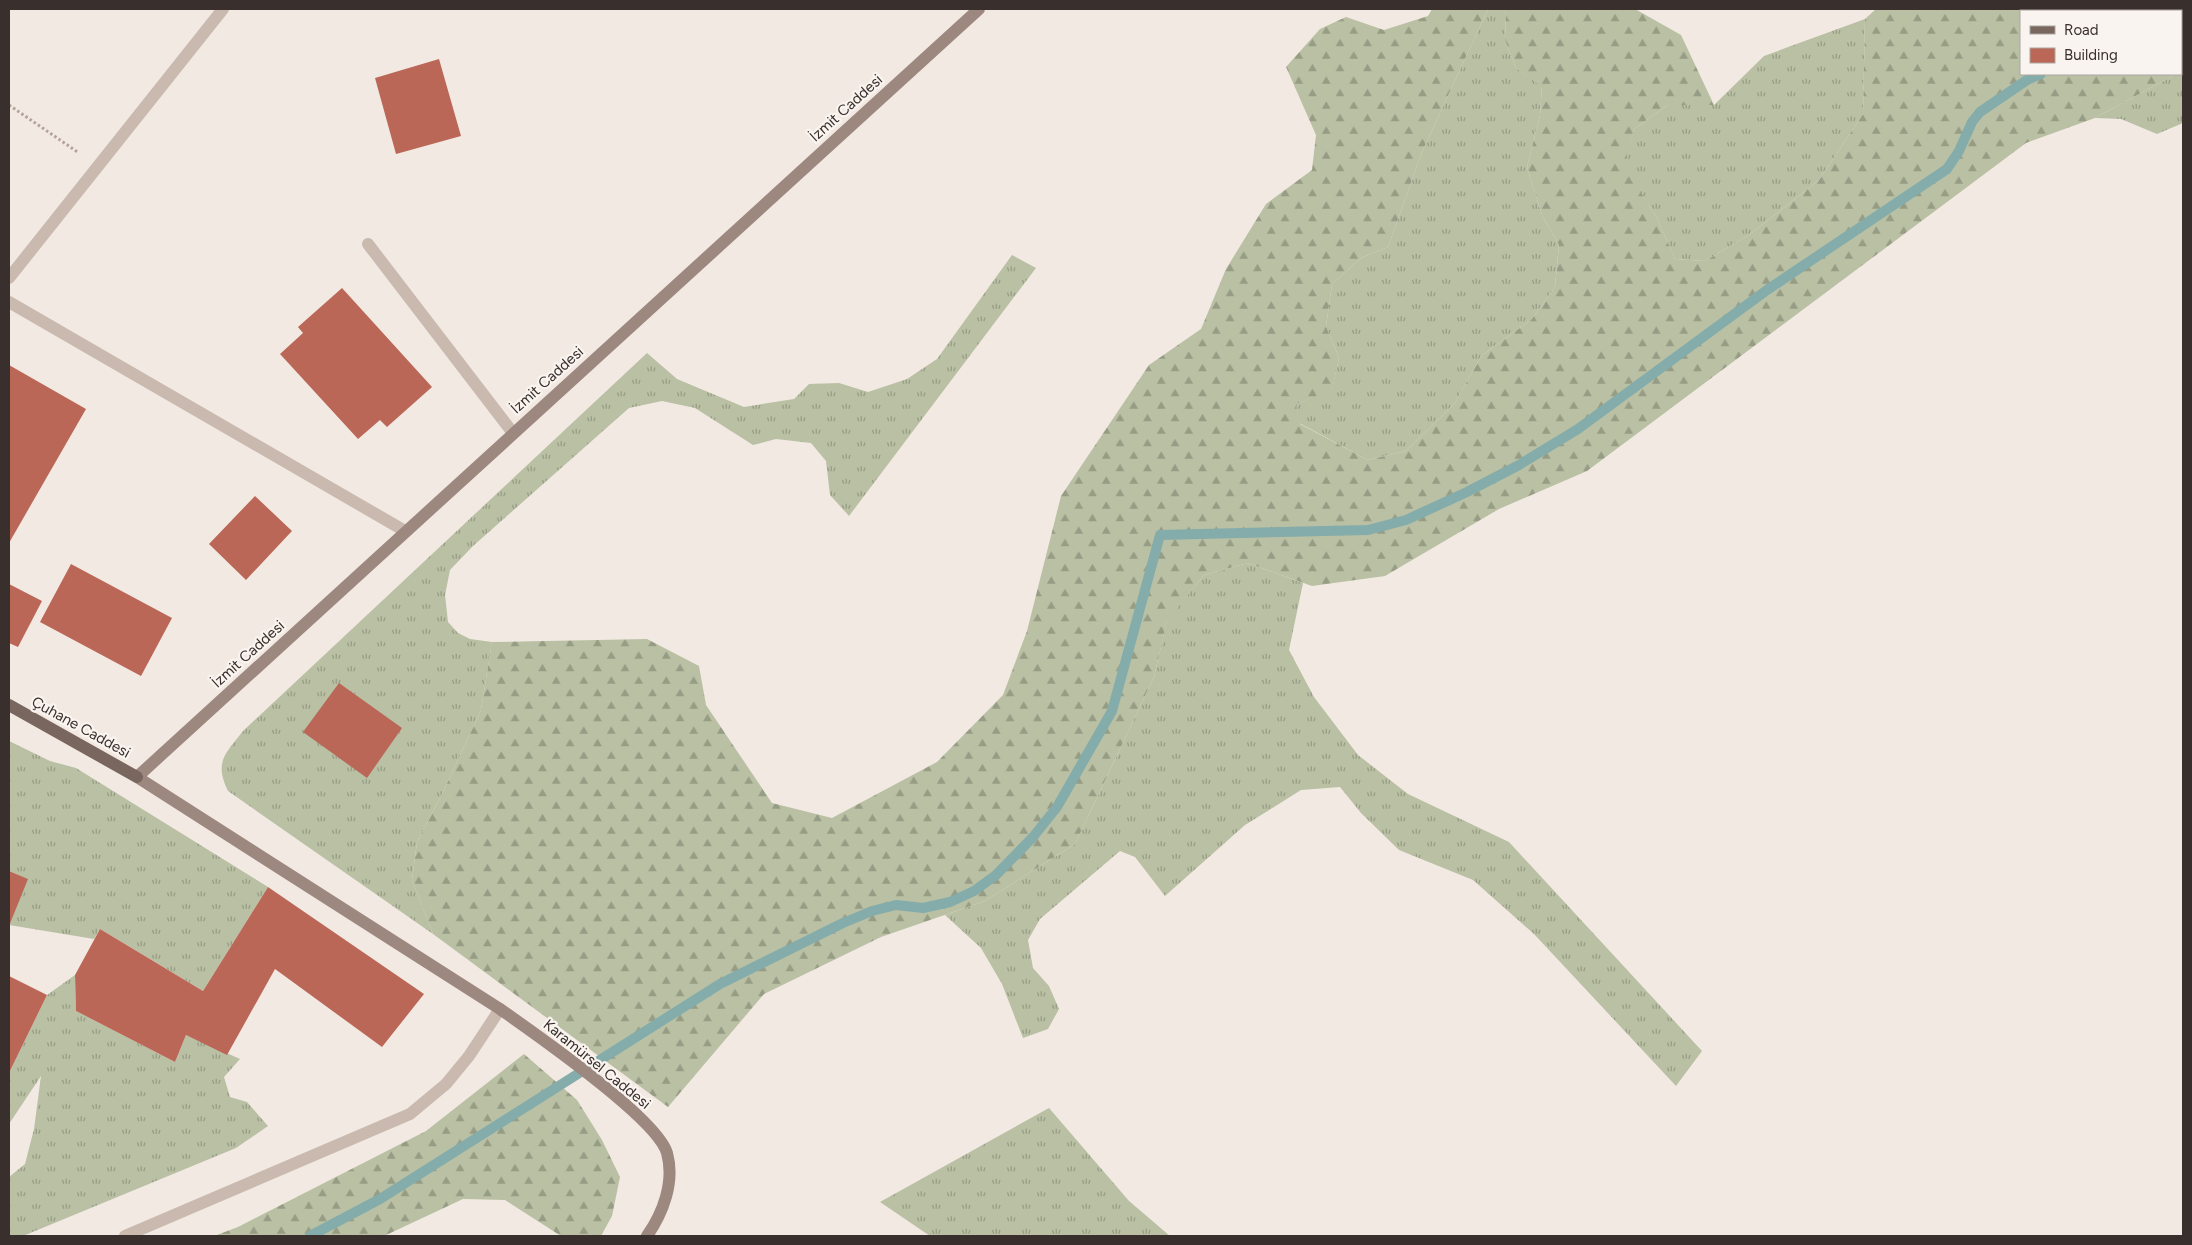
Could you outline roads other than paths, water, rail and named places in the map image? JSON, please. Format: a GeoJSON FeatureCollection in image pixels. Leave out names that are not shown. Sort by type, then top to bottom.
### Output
{"type":"FeatureCollection","features":[{"type":"Feature","properties":{"kind":"main road","name":"İzmit Caddesi"},"geometry":{"type":"LineString","coordinates":[[137,777],[979,9]]}},
{"type":"Feature","properties":{"kind":"main road","name":"Çuhane Caddesi"},"geometry":{"type":"LineString","coordinates":[[9,705],[137,777]]}},
{"type":"Feature","properties":{"kind":"main road","name":"Karamürsel Caddesi"},"geometry":{"type":"LineString","coordinates":[[137,777],[500,1009],[536,1034],[615,1096],[652,1129],[666,1152],[670,1177],[664,1204],[647,1236]]}},
{"type":"Feature","properties":{"kind":"street"},"geometry":{"type":"LineString","coordinates":[[9,278],[223,9]]}},
{"type":"Feature","properties":{"kind":"street"},"geometry":{"type":"LineString","coordinates":[[368,244],[513,433]]}},
{"type":"Feature","properties":{"kind":"street"},"geometry":{"type":"LineString","coordinates":[[9,302],[405,531]]}},
{"type":"Feature","properties":{"kind":"street"},"geometry":{"type":"LineString","coordinates":[[124,1236],[410,1114],[446,1084],[470,1056],[500,1009]]}},
{"type":"Feature","properties":{"kind":"waterway"},"geometry":{"type":"LineString","coordinates":[[310,1236],[380,1199],[720,984],[843,923],[872,911],[896,905],[923,908],[950,902],[974,891],[996,875],[1033,837],[1057,807],[1112,711],[1160,535],[1368,530],[1406,520],[1467,492],[1519,465],[1578,429],[1767,290],[1947,169],[1959,151],[1972,122],[1980,112],[2027,80],[2039,75]]}}]}
